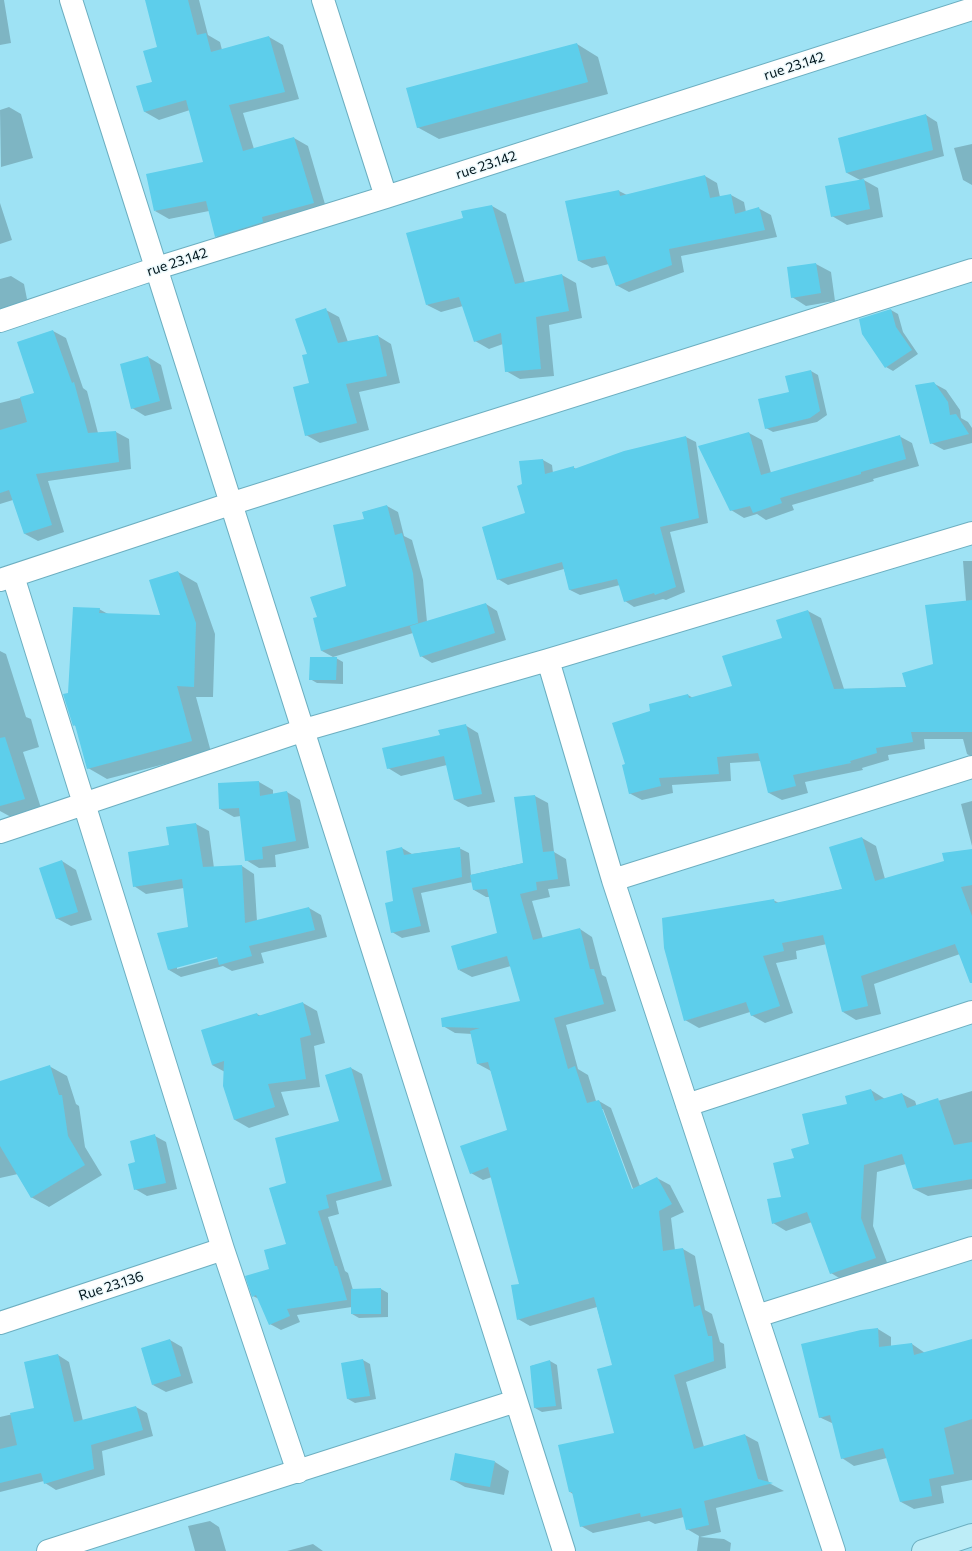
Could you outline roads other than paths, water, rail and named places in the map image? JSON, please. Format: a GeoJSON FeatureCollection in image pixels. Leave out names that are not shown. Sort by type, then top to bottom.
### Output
{"type":"FeatureCollection","features":[{"type":"Feature","properties":{"kind":"street"},"geometry":{"type":"LineString","coordinates":[[70,0],[157,268],[230,504],[304,730],[564,1551]]}},
{"type":"Feature","properties":{"kind":"street"},"geometry":{"type":"LineString","coordinates":[[323,0],[386,197]]}},
{"type":"Feature","properties":{"kind":"street","name":"rue 23.142"},"geometry":{"type":"LineString","coordinates":[[0,321],[157,268],[386,197],[972,9]]}},
{"type":"Feature","properties":{"kind":"street"},"geometry":{"type":"LineString","coordinates":[[298,1472],[223,1249],[84,804],[6,578],[230,504],[972,270]]}},
{"type":"Feature","properties":{"kind":"street"},"geometry":{"type":"LineString","coordinates":[[0,832],[304,730],[548,660],[972,533]]}},
{"type":"Feature","properties":{"kind":"street"},"geometry":{"type":"LineString","coordinates":[[548,660],[613,880],[834,1551]]}},
{"type":"Feature","properties":{"kind":"street"},"geometry":{"type":"LineString","coordinates":[[613,880],[972,767]]}},
{"type":"Feature","properties":{"kind":"street"},"geometry":{"type":"LineString","coordinates":[[687,1105],[972,1012]]}},
{"type":"Feature","properties":{"kind":"street"},"geometry":{"type":"LineString","coordinates":[[756,1316],[972,1248]]}},
{"type":"Feature","properties":{"kind":"street","name":"Rue 23.136"},"geometry":{"type":"LineString","coordinates":[[0,1323],[223,1249]]}},
{"type":"Feature","properties":{"kind":"street"},"geometry":{"type":"LineString","coordinates":[[48,1551],[516,1401]]}},
{"type":"Feature","properties":{"kind":"street"},"geometry":{"type":"LineString","coordinates":[[923,1551],[972,1535]]}}]}
